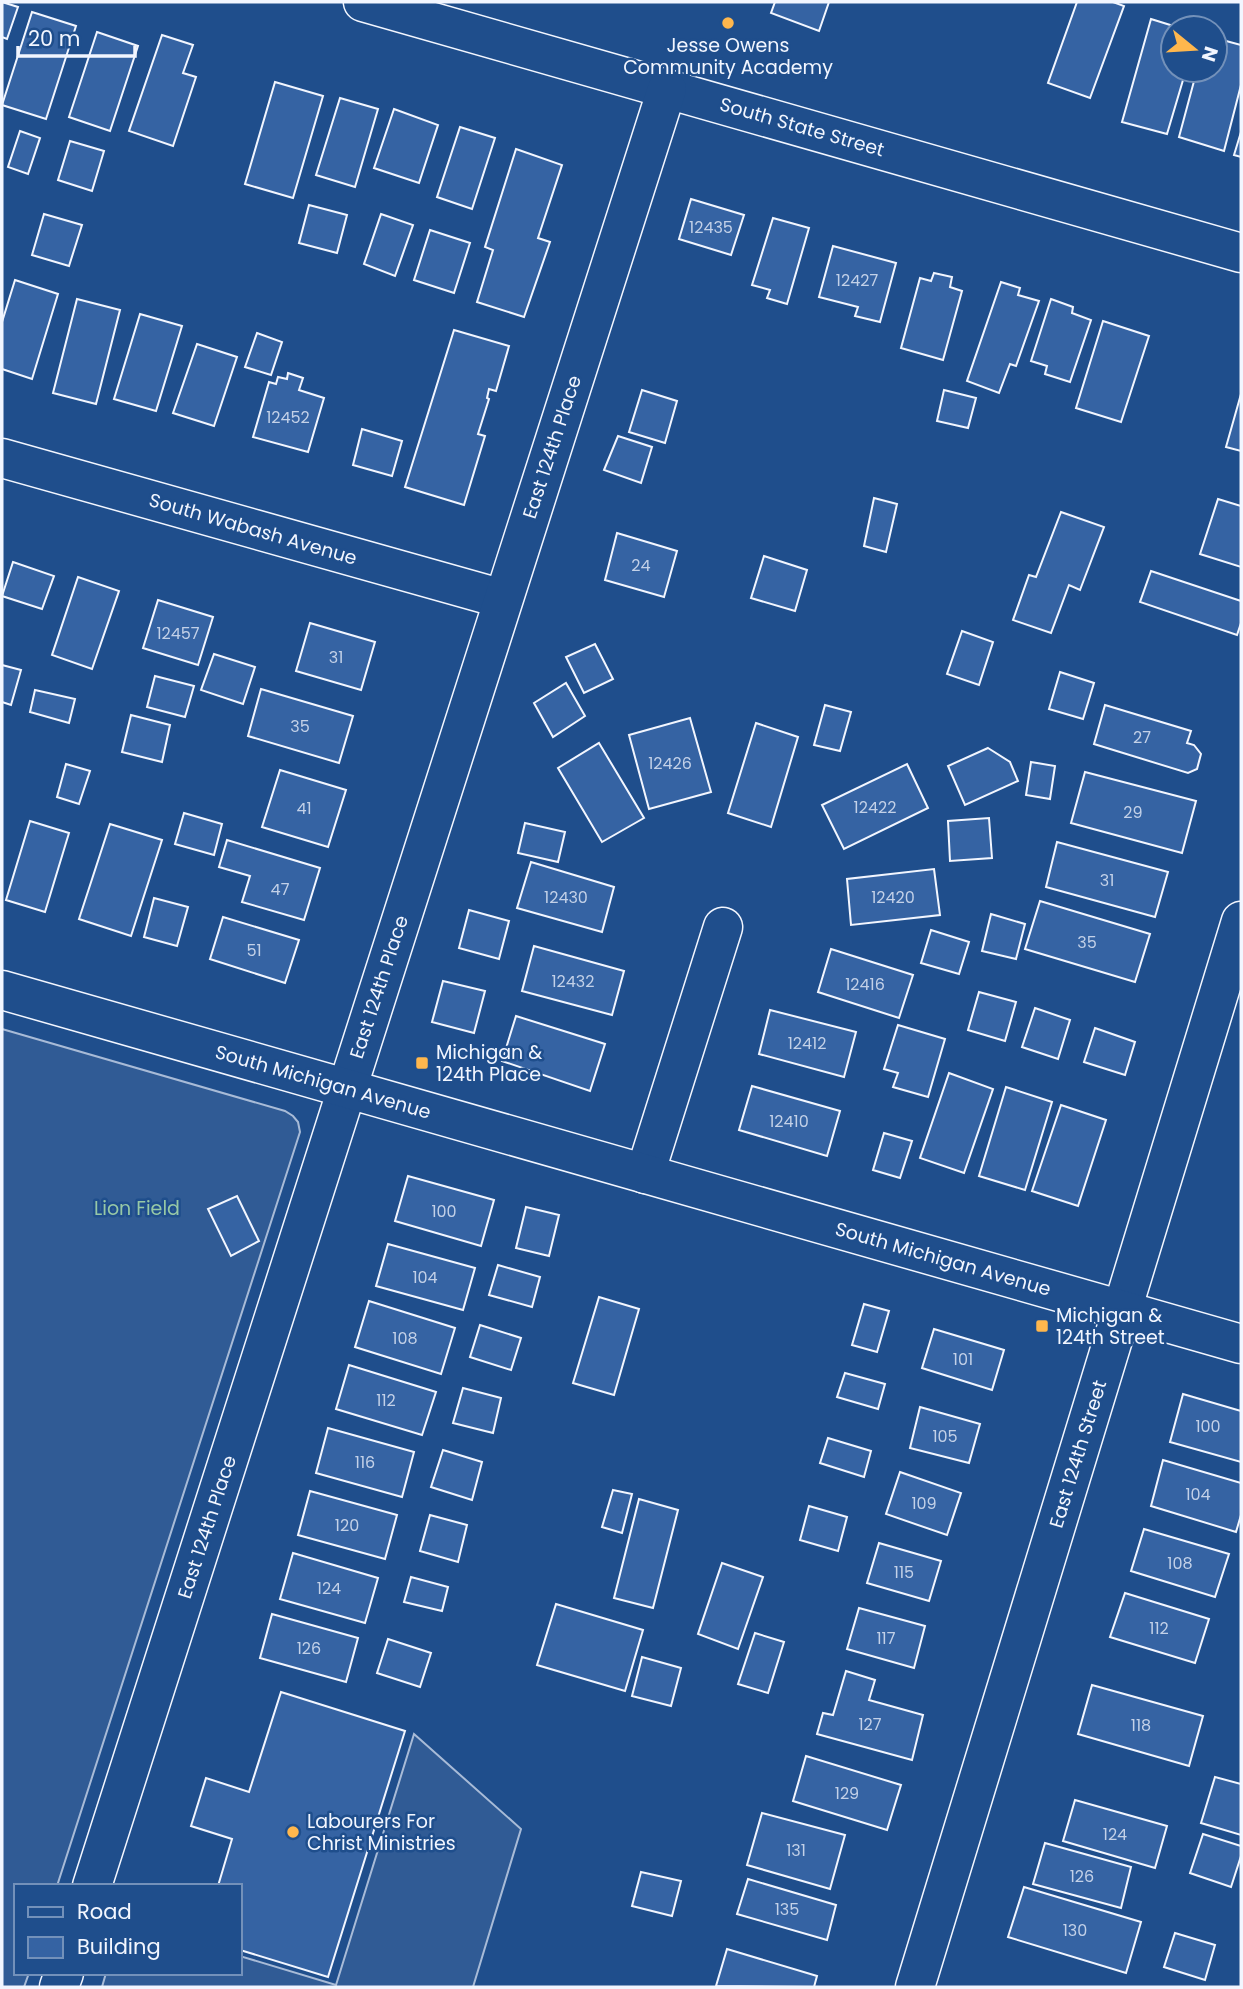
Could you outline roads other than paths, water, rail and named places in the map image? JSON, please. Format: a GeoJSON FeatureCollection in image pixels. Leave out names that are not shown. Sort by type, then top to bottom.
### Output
{"type":"FeatureCollection","features":[{"type":"Feature","properties":{"kind":"street","name":"South State Street"},"geometry":{"type":"LineString","coordinates":[[363,2],[1241,253]]}},
{"type":"Feature","properties":{"kind":"street","name":"East 124th Place"},"geometry":{"type":"LineString","coordinates":[[93,1884],[667,89]]}},
{"type":"Feature","properties":{"kind":"street","name":"South Wabash Avenue"},"geometry":{"type":"LineString","coordinates":[[2,458],[503,599]]}},
{"type":"Feature","properties":{"kind":"street","name":"East 124th Street"},"geometry":{"type":"LineString","coordinates":[[915,1987],[1241,921]]}},
{"type":"Feature","properties":{"kind":"street"},"geometry":{"type":"LineString","coordinates":[[645,1174],[723,927]]}},
{"type":"Feature","properties":{"kind":"street","name":"South Michigan Avenue"},"geometry":{"type":"LineString","coordinates":[[2,990],[1241,1344]]}},
{"type":"Feature","properties":{"kind":"place","name":"Jesse Owens Community Academy"},"geometry":{"type":"Point","coordinates":[728,23]}},
{"type":"Feature","properties":{"kind":"place","name":"Michigan & 124th Place"},"geometry":{"type":"Point","coordinates":[422,1063]}},
{"type":"Feature","properties":{"kind":"place","name":"Michigan & 124th Street"},"geometry":{"type":"Point","coordinates":[1042,1326]}},
{"type":"Feature","properties":{"kind":"place","name":"Labourers For Christ Ministries"},"geometry":{"type":"Point","coordinates":[293,1832]}},
{"type":"Feature","properties":{"kind":"park label","name":"Lion Field"},"geometry":{"type":"Point","coordinates":[137,1208]}}]}
